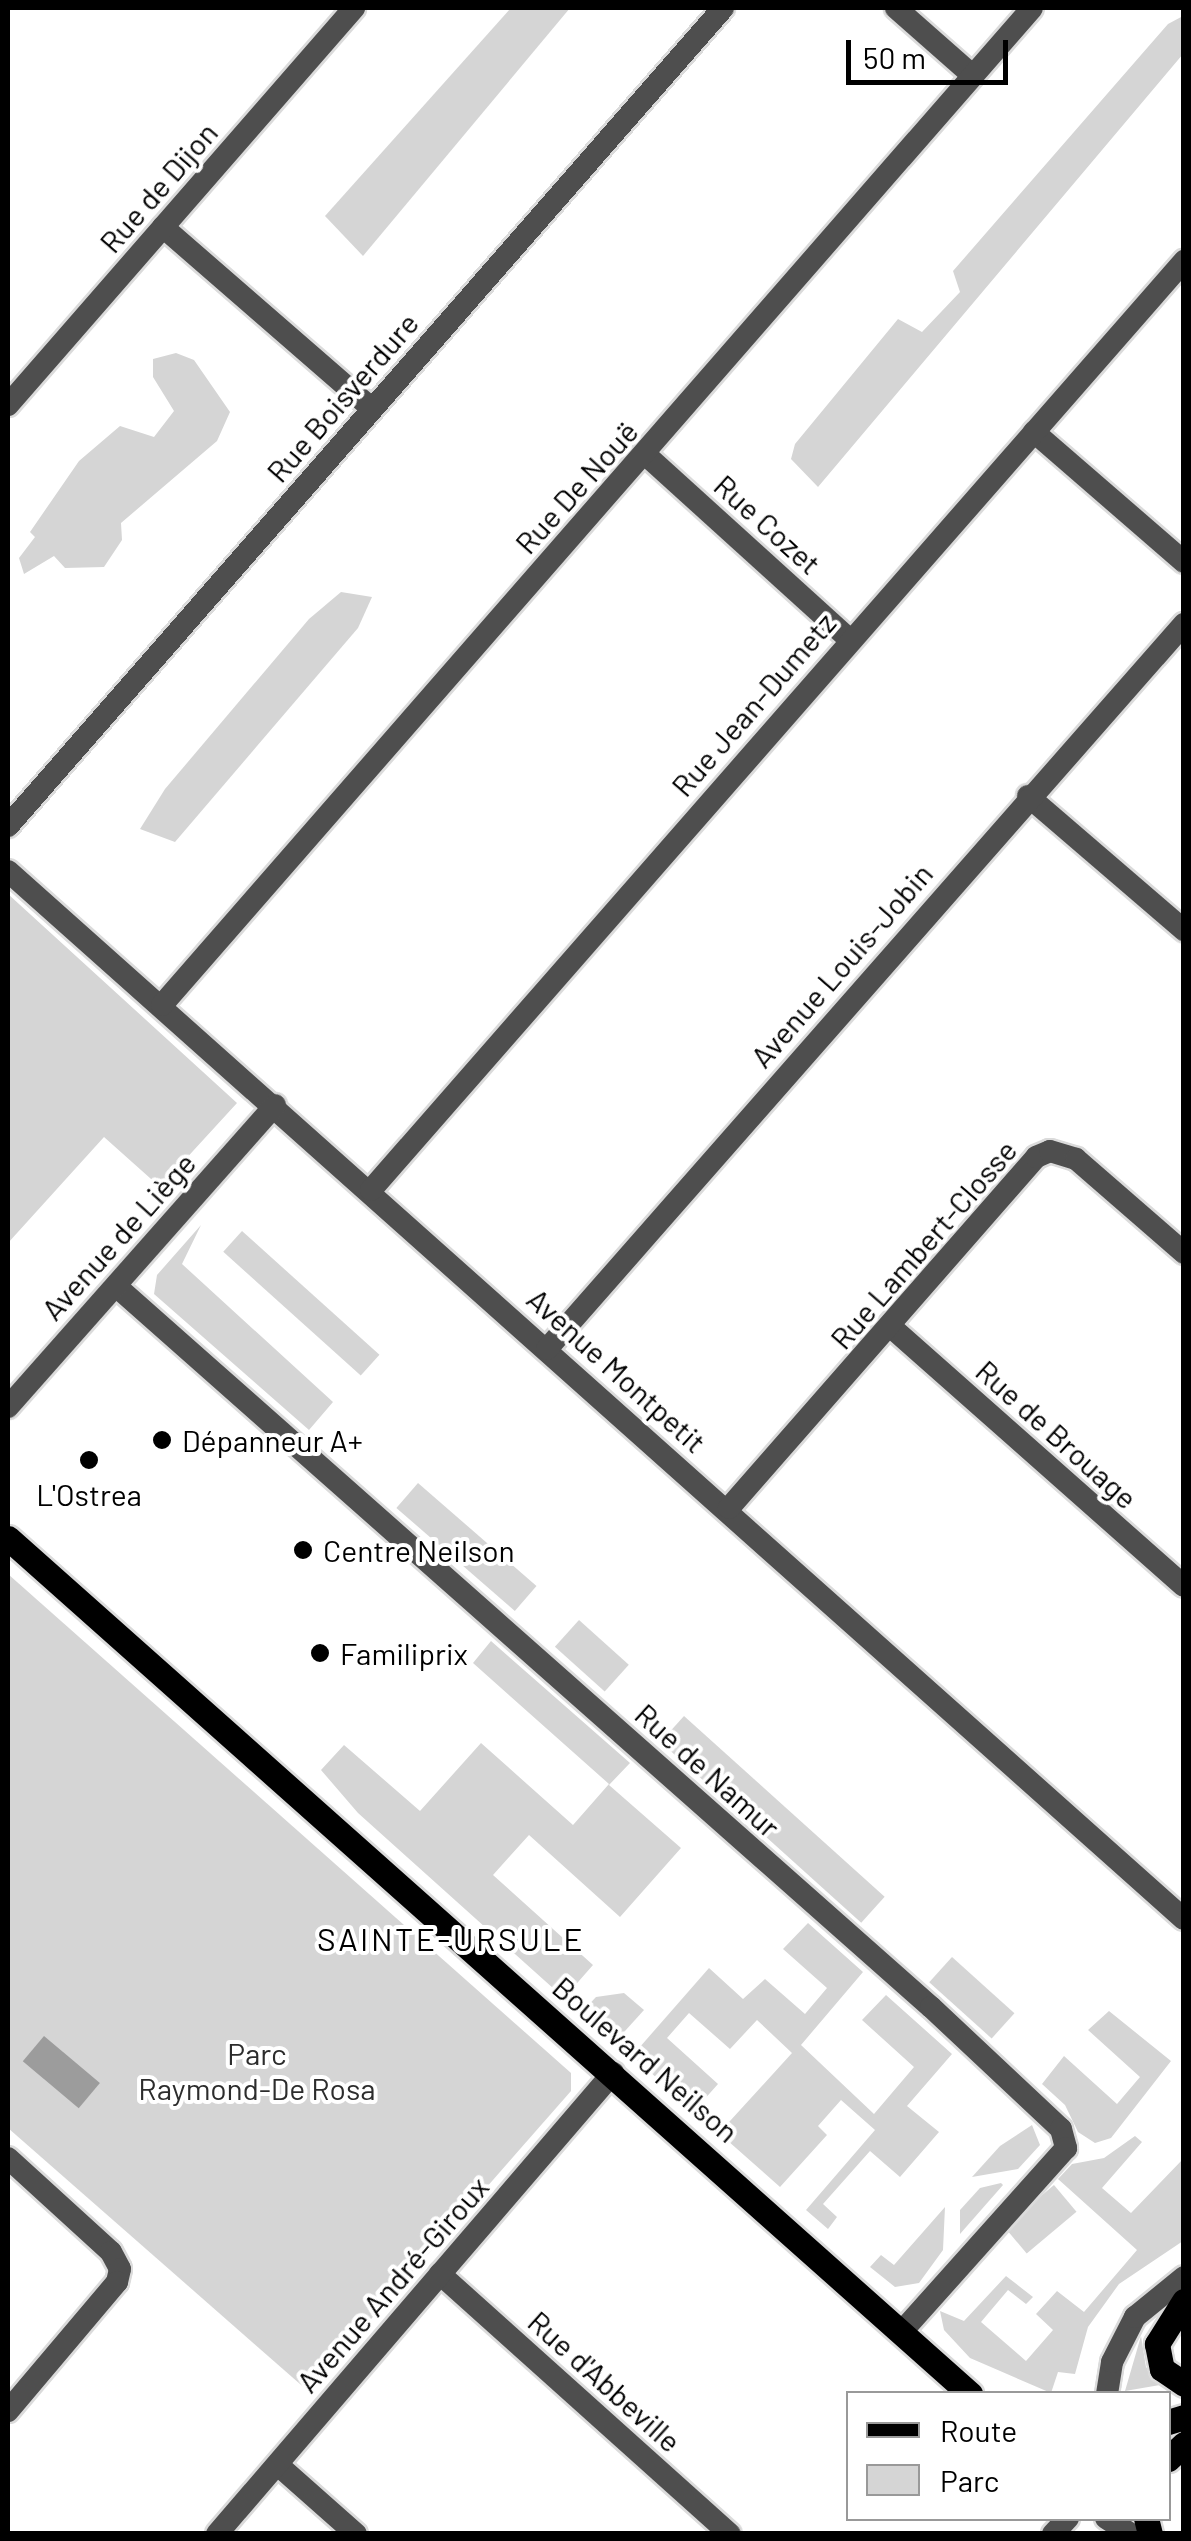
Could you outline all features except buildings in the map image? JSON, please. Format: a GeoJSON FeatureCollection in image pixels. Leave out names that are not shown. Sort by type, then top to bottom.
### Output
{"type":"FeatureCollection","features":[{"type":"Feature","properties":{"kind":"main road","name":"Boulevard Neilson"},"geometry":{"type":"LineString","coordinates":[[8,1538],[904,2329],[967,2391]]}},
{"type":"Feature","properties":{"kind":"main road"},"geometry":{"type":"LineString","coordinates":[[1184,2301],[1158,2344],[1162,2369],[1184,2384]]}},
{"type":"Feature","properties":{"kind":"street","name":"Rue de Dijon"},"geometry":{"type":"LineString","coordinates":[[8,405],[354,8]]}},
{"type":"Feature","properties":{"kind":"street","name":"Rue Boisverdure"},"geometry":{"type":"LineString","coordinates":[[8,826],[723,8]]}},
{"type":"Feature","properties":{"kind":"street"},"geometry":{"type":"LineString","coordinates":[[896,8],[972,75]]}},
{"type":"Feature","properties":{"kind":"street","name":"Rue De Nouë"},"geometry":{"type":"LineString","coordinates":[[162,1005],[646,455],[1032,8]]}},
{"type":"Feature","properties":{"kind":"street"},"geometry":{"type":"LineString","coordinates":[[163,226],[372,410]]}},
{"type":"Feature","properties":{"kind":"street","name":"Rue Jean-Dumetz"},"geometry":{"type":"LineString","coordinates":[[372,1190],[849,638],[1184,261]]}},
{"type":"Feature","properties":{"kind":"street"},"geometry":{"type":"LineString","coordinates":[[1034,432],[1184,562]]}},
{"type":"Feature","properties":{"kind":"street","name":"Rue Cozet"},"geometry":{"type":"LineString","coordinates":[[646,455],[849,638]]}},
{"type":"Feature","properties":{"kind":"street","name":"Avenue Louis-Jobin"},"geometry":{"type":"LineString","coordinates":[[547,1350],[1028,796],[1184,624]]}},
{"type":"Feature","properties":{"kind":"street"},"geometry":{"type":"LineString","coordinates":[[1028,796],[1184,930]]}},
{"type":"Feature","properties":{"kind":"street","name":"Avenue Montpetit"},"geometry":{"type":"LineString","coordinates":[[8,870],[729,1508],[1184,1919]]}},
{"type":"Feature","properties":{"kind":"street","name":"Avenue de Liège"},"geometry":{"type":"LineString","coordinates":[[8,1407],[275,1105]]}},
{"type":"Feature","properties":{"kind":"street","name":"Rue Lambert-Closse"},"geometry":{"type":"LineString","coordinates":[[729,1508],[1036,1156],[1050,1151],[1076,1159],[1184,1253]]}},
{"type":"Feature","properties":{"kind":"street","name":"Rue de Namur"},"geometry":{"type":"LineString","coordinates":[[116,1286],[1061,2129],[1066,2148],[904,2329]]}},
{"type":"Feature","properties":{"kind":"street","name":"Rue de Brouage"},"geometry":{"type":"LineString","coordinates":[[890,1326],[1184,1586]]}},
{"type":"Feature","properties":{"kind":"street","name":"Avenue André-Giroux"},"geometry":{"type":"LineString","coordinates":[[217,2534],[612,2073]]}},
{"type":"Feature","properties":{"kind":"street"},"geometry":{"type":"LineString","coordinates":[[8,2158],[111,2252],[120,2269],[117,2282],[8,2411]]}},
{"type":"Feature","properties":{"kind":"street","name":"Rue d'Abbeville"},"geometry":{"type":"LineString","coordinates":[[440,2274],[730,2534]]}},
{"type":"Feature","properties":{"kind":"street"},"geometry":{"type":"LineString","coordinates":[[1107,2391],[1112,2362],[1134,2316],[1184,2277]]}},
{"type":"Feature","properties":{"kind":"street"},"geometry":{"type":"LineString","coordinates":[[278,2465],[356,2534]]}},
{"type":"Feature","properties":{"kind":"green space"},"geometry":{"type":"Polygon","coordinates":[[[511,8],[570,8],[363,256],[325,216],[511,8]]]}},
{"type":"Feature","properties":{"kind":"green space"},"geometry":{"type":"Polygon","coordinates":[[[1183,16],[1183,54],[818,487],[791,459],[795,444],[898,319],[922,332],[960,292],[953,271],[1168,24],[1183,16]]]}},
{"type":"Feature","properties":{"kind":"green space"},"geometry":{"type":"Polygon","coordinates":[[[176,353],[194,360],[230,412],[217,441],[121,523],[122,540],[104,567],[65,568],[54,556],[24,574],[19,558],[35,537],[30,532],[79,461],[120,426],[154,437],[174,411],[153,377],[153,359],[176,353]]]}},
{"type":"Feature","properties":{"kind":"green space"},"geometry":{"type":"Polygon","coordinates":[[[341,592],[372,597],[358,628],[175,842],[140,829],[165,789],[309,619],[341,592]]]}},
{"type":"Feature","properties":{"kind":"green space"},"geometry":{"type":"Polygon","coordinates":[[[8,894],[237,1103],[160,1187],[104,1137],[8,1243],[8,894]]]}},
{"type":"Feature","properties":{"kind":"green space"},"geometry":{"type":"Polygon","coordinates":[[[201,1225],[182,1264],[333,1402],[309,1430],[154,1294],[157,1275],[201,1225]]]}},
{"type":"Feature","properties":{"kind":"green space"},"geometry":{"type":"Polygon","coordinates":[[[242,1231],[379,1355],[361,1376],[223,1252],[242,1231]]]}},
{"type":"Feature","properties":{"kind":"green space"},"geometry":{"type":"Polygon","coordinates":[[[418,1483],[536,1586],[515,1611],[396,1508],[418,1483]]]}},
{"type":"Feature","properties":{"kind":"green space","name":"Parc Raymond-De Rosa"},"geometry":{"type":"Polygon","coordinates":[[[8,1574],[571,2073],[571,2091],[308,2391],[8,2128],[8,1574]]]}},
{"type":"Feature","properties":{"kind":"green space"},"geometry":{"type":"Polygon","coordinates":[[[579,1620],[629,1665],[605,1692],[555,1647],[579,1620]]]}},
{"type":"Feature","properties":{"kind":"green space"},"geometry":{"type":"Polygon","coordinates":[[[491,1641],[630,1763],[609,1785],[681,1848],[620,1917],[529,1835],[493,1875],[593,1965],[564,1998],[358,1813],[321,1770],[344,1745],[420,1811],[481,1743],[573,1825],[609,1784],[473,1663],[491,1641]]]}},
{"type":"Feature","properties":{"kind":"green space"},"geometry":{"type":"Polygon","coordinates":[[[684,1716],[885,1897],[861,1923],[661,1742],[684,1716]]]}},
{"type":"Feature","properties":{"kind":"green space"},"geometry":{"type":"Polygon","coordinates":[[[808,1923],[863,1972],[801,2045],[874,2114],[914,2067],[862,2020],[886,1995],[952,2054],[907,2106],[939,2132],[900,2177],[870,2151],[823,2204],[837,2217],[828,2229],[806,2210],[875,2130],[841,2100],[818,2126],[827,2135],[780,2187],[719,2133],[792,2053],[757,2020],[730,2049],[689,2013],[667,2038],[718,2084],[694,2111],[632,2056],[709,1968],[743,1999],[765,1979],[805,2014],[827,1988],[783,1949],[808,1923]]]}},
{"type":"Feature","properties":{"kind":"green space"},"geometry":{"type":"Polygon","coordinates":[[[952,1957],[1014,2013],[992,2038],[929,1982],[952,1957]]]}},
{"type":"Feature","properties":{"kind":"green space"},"geometry":{"type":"Polygon","coordinates":[[[624,1993],[644,2010],[615,2042],[582,2012],[596,1997],[624,1993]]]}},
{"type":"Feature","properties":{"kind":"green space"},"geometry":{"type":"Polygon","coordinates":[[[1109,2011],[1171,2061],[1111,2138],[1095,2143],[1078,2132],[1065,2105],[1042,2084],[1064,2056],[1117,2104],[1140,2077],[1088,2030],[1109,2011]]]}},
{"type":"Feature","properties":{"kind":"green space"},"geometry":{"type":"Polygon","coordinates":[[[1032,2125],[1040,2145],[1018,2169],[972,2177],[1000,2146],[1032,2125]]]}},
{"type":"Feature","properties":{"kind":"green space"},"geometry":{"type":"Polygon","coordinates":[[[1135,2136],[1142,2142],[1102,2188],[1131,2213],[1183,2159],[1183,2241],[1119,2284],[1088,2327],[1075,2374],[1058,2372],[1052,2391],[970,2358],[944,2330],[940,2311],[964,2321],[1006,2276],[1033,2297],[1026,2304],[1008,2290],[981,2322],[1026,2361],[1053,2330],[1036,2314],[1057,2291],[1084,2312],[1137,2250],[1058,2179],[1072,2164],[1104,2158],[1135,2136]]]}},
{"type":"Feature","properties":{"kind":"green space"},"geometry":{"type":"Polygon","coordinates":[[[1001,2183],[960,2234],[960,2210],[980,2188],[1001,2183]]]}},
{"type":"Feature","properties":{"kind":"green space"},"geometry":{"type":"Polygon","coordinates":[[[1054,2185],[1076,2212],[1027,2254],[1004,2227],[1054,2185]]]}},
{"type":"Feature","properties":{"kind":"green space"},"geometry":{"type":"Polygon","coordinates":[[[945,2207],[943,2250],[919,2283],[895,2287],[870,2267],[881,2255],[894,2265],[945,2207]]]}},
{"type":"Feature","properties":{"kind":"green space"},"geometry":{"type":"Polygon","coordinates":[[[1141,2336],[1146,2367],[1160,2385],[1125,2391],[1141,2336]]]}},
{"type":"Feature","properties":{"kind":"shaded area"},"geometry":{"type":"Polygon","coordinates":[[[44,2036],[100,2083],[79,2108],[23,2061],[44,2036]]]}},
{"type":"Feature","properties":{"kind":"place","name":"Dépanneur A+"},"geometry":{"type":"Point","coordinates":[162,1440]}},
{"type":"Feature","properties":{"kind":"place","name":"L'Ostrea"},"geometry":{"type":"Point","coordinates":[89,1460]}},
{"type":"Feature","properties":{"kind":"place","name":"Centre Neilson"},"geometry":{"type":"Point","coordinates":[303,1550]}},
{"type":"Feature","properties":{"kind":"place","name":"Familiprix"},"geometry":{"type":"Point","coordinates":[320,1653]}},
{"type":"Feature","properties":{"kind":"district","name":"SAINTE-URSULE"},"geometry":{"type":"Point","coordinates":[451,1938]}}]}
